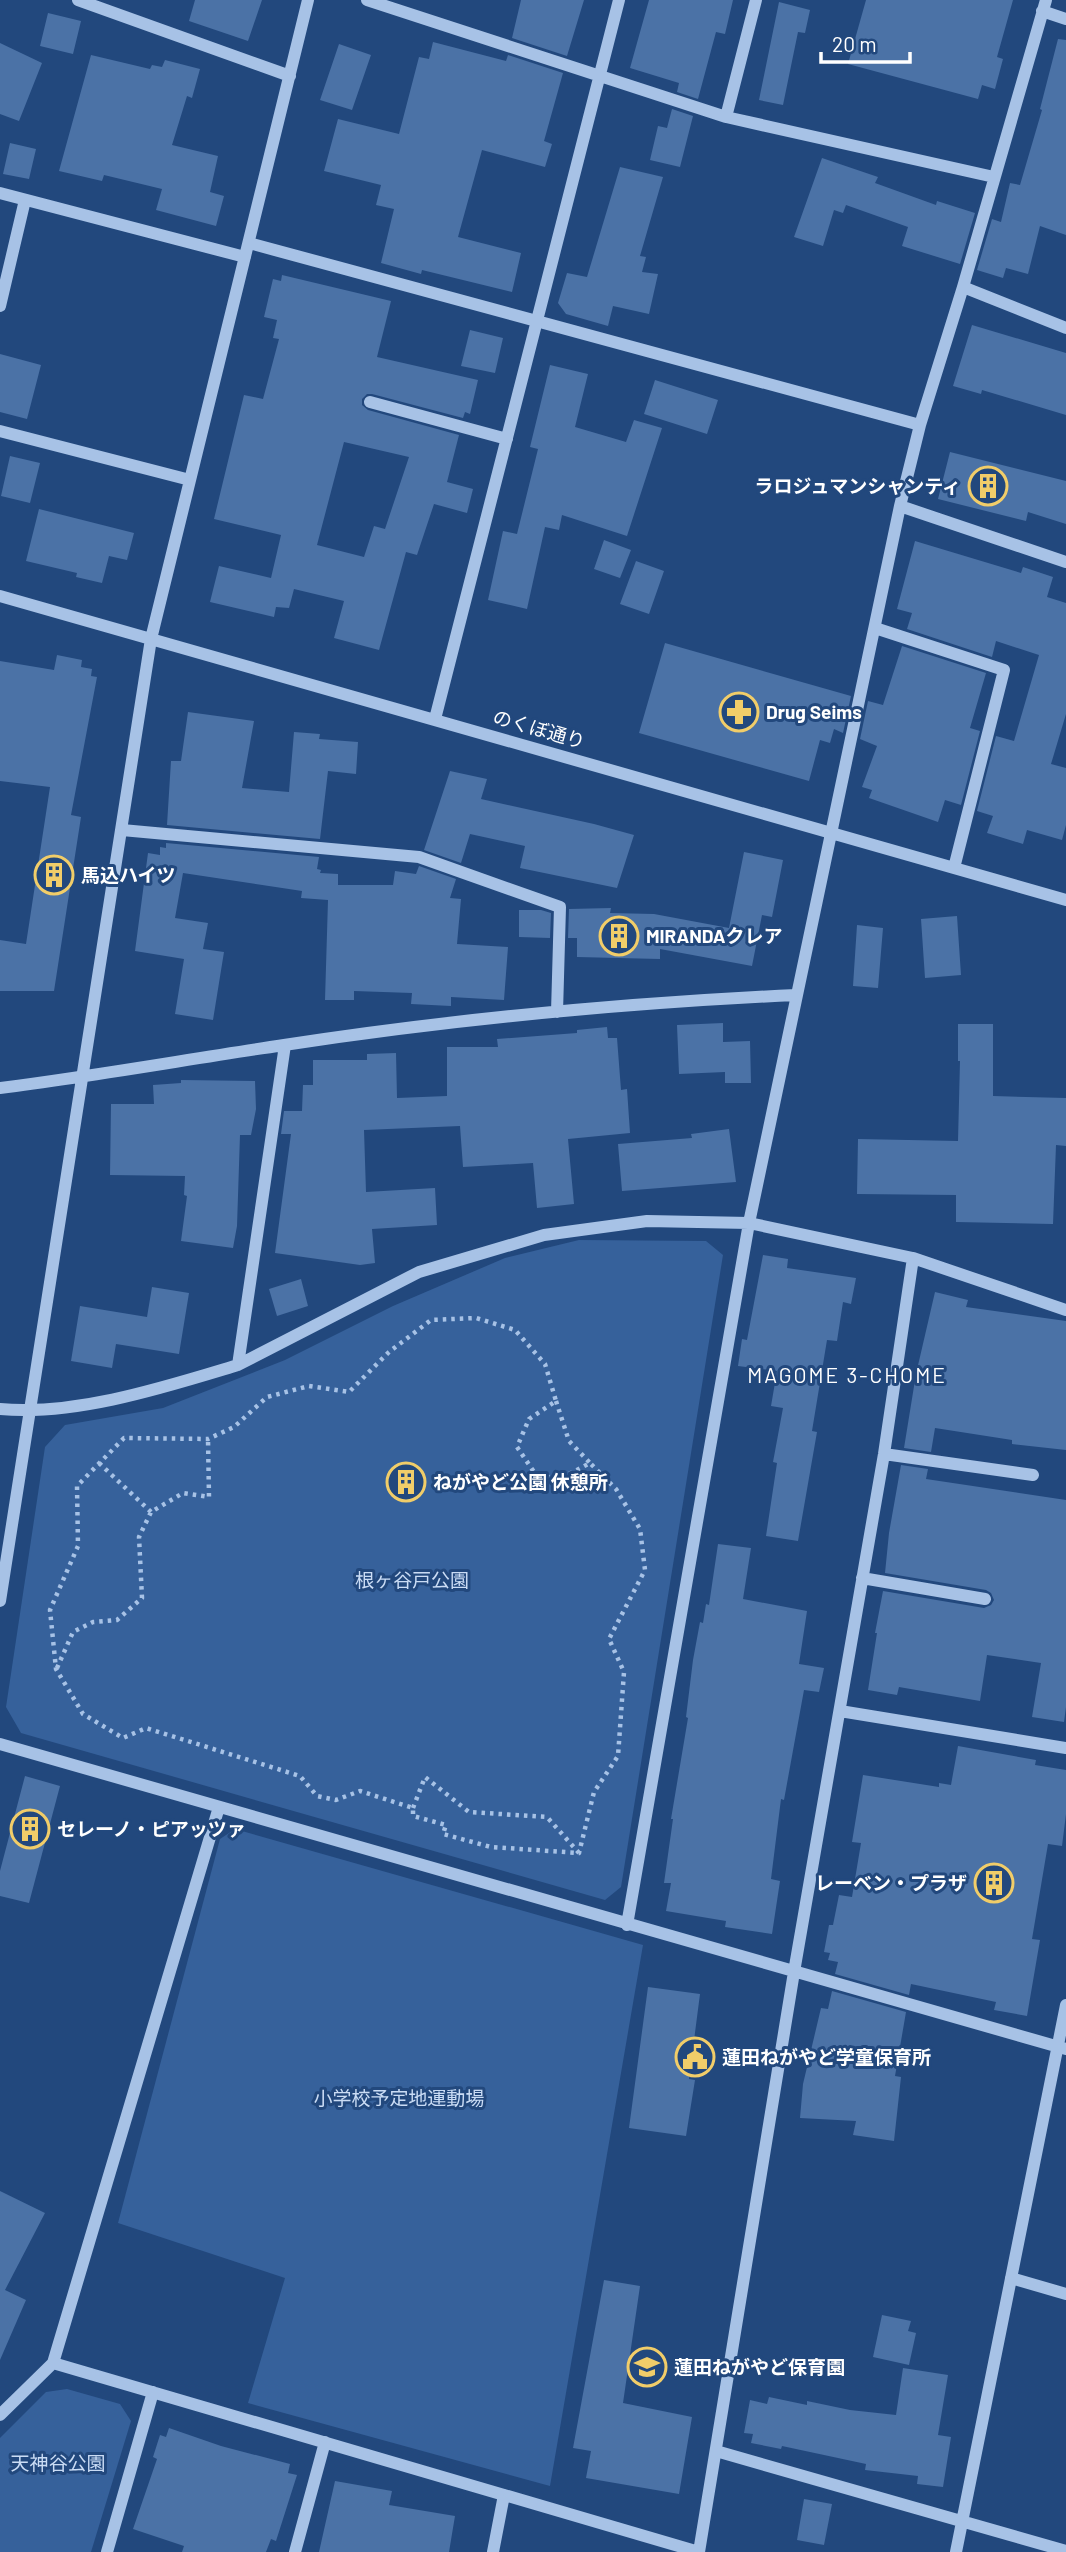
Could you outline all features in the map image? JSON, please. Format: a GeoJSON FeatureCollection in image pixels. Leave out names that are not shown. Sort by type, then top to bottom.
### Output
{"type":"FeatureCollection","features":[{"type":"Feature","properties":{"kind":"street"},"geometry":{"type":"LineString","coordinates":[[78,0],[289,76]]}},
{"type":"Feature","properties":{"kind":"street"},"geometry":{"type":"LineString","coordinates":[[0,1601],[151,639],[308,0]]}},
{"type":"Feature","properties":{"kind":"street"},"geometry":{"type":"LineString","coordinates":[[367,0],[726,117],[994,177]]}},
{"type":"Feature","properties":{"kind":"street"},"geometry":{"type":"LineString","coordinates":[[435,719],[620,0]]}},
{"type":"Feature","properties":{"kind":"street"},"geometry":{"type":"LineString","coordinates":[[726,117],[756,0]]}},
{"type":"Feature","properties":{"kind":"street"},"geometry":{"type":"LineString","coordinates":[[627,1925],[749,1223],[900,506],[920,425],[1044,6],[1066,19]]}},
{"type":"Feature","properties":{"kind":"street"},"geometry":{"type":"LineString","coordinates":[[0,193],[245,257]]}},
{"type":"Feature","properties":{"kind":"street"},"geometry":{"type":"LineString","coordinates":[[0,306],[25,200]]}},
{"type":"Feature","properties":{"kind":"street"},"geometry":{"type":"LineString","coordinates":[[249,243],[920,425]]}},
{"type":"Feature","properties":{"kind":"street"},"geometry":{"type":"LineString","coordinates":[[963,287],[1066,328]]}},
{"type":"Feature","properties":{"kind":"street"},"geometry":{"type":"LineString","coordinates":[[370,402],[507,439]]}},
{"type":"Feature","properties":{"kind":"street"},"geometry":{"type":"LineString","coordinates":[[0,431],[190,480]]}},
{"type":"Feature","properties":{"kind":"street"},"geometry":{"type":"LineString","coordinates":[[900,506],[1066,562]]}},
{"type":"Feature","properties":{"kind":"street","name":"のくぼ通り"},"geometry":{"type":"LineString","coordinates":[[0,596],[1066,900]]}},
{"type":"Feature","properties":{"kind":"street"},"geometry":{"type":"LineString","coordinates":[[875,628],[1004,670],[954,868]]}},
{"type":"Feature","properties":{"kind":"street"},"geometry":{"type":"LineString","coordinates":[[122,830],[419,857],[560,907],[557,1012]]}},
{"type":"Feature","properties":{"kind":"street"},"geometry":{"type":"LineString","coordinates":[[0,1088],[82,1078],[285,1045],[557,1012],[674,1001],[796,996]]}},
{"type":"Feature","properties":{"kind":"street"},"geometry":{"type":"LineString","coordinates":[[238,1365],[285,1045]]}},
{"type":"Feature","properties":{"kind":"street"},"geometry":{"type":"LineString","coordinates":[[0,1409],[30,1412],[127,1396],[238,1365],[419,1272],[544,1235],[647,1221],[749,1223],[913,1258],[1066,1310]]}},
{"type":"Feature","properties":{"kind":"street"},"geometry":{"type":"LineString","coordinates":[[53,2363],[699,2552],[794,1972],[884,1454],[913,1258]]}},
{"type":"Feature","properties":{"kind":"street"},"geometry":{"type":"LineString","coordinates":[[884,1454],[1033,1475]]}},
{"type":"Feature","properties":{"kind":"street"},"geometry":{"type":"LineString","coordinates":[[862,1578],[985,1599]]}},
{"type":"Feature","properties":{"kind":"street"},"geometry":{"type":"LineString","coordinates":[[840,1711],[1066,1748]]}},
{"type":"Feature","properties":{"kind":"street"},"geometry":{"type":"LineString","coordinates":[[0,1744],[1062,2048]]}},
{"type":"Feature","properties":{"kind":"street"},"geometry":{"type":"LineString","coordinates":[[0,2415],[53,2363],[219,1807]]}},
{"type":"Feature","properties":{"kind":"street"},"geometry":{"type":"LineString","coordinates":[[956,2552],[1033,2163],[1062,2048],[1066,2006]]}},
{"type":"Feature","properties":{"kind":"street"},"geometry":{"type":"LineString","coordinates":[[1012,2278],[1066,2294]]}},
{"type":"Feature","properties":{"kind":"street"},"geometry":{"type":"LineString","coordinates":[[107,2552],[153,2392]]}},
{"type":"Feature","properties":{"kind":"street"},"geometry":{"type":"LineString","coordinates":[[295,2552],[325,2442]]}},
{"type":"Feature","properties":{"kind":"street"},"geometry":{"type":"LineString","coordinates":[[716,2451],[1066,2551]]}},
{"type":"Feature","properties":{"kind":"street"},"geometry":{"type":"LineString","coordinates":[[493,2552],[504,2495]]}},
{"type":"Feature","properties":{"kind":"path"},"geometry":{"type":"LineString","coordinates":[[413,1808],[360,1791],[336,1800],[317,1796],[300,1776],[146,1728],[123,1738],[83,1714],[57,1669],[50,1611],[78,1546],[77,1486],[124,1438],[208,1439],[234,1427],[267,1398],[309,1386],[349,1392],[389,1352],[431,1320],[476,1318],[515,1330],[545,1364],[569,1441],[617,1489],[640,1529],[645,1570],[609,1639],[624,1672],[618,1756],[594,1792],[579,1853]]}},
{"type":"Feature","properties":{"kind":"path"},"geometry":{"type":"LineString","coordinates":[[556,1401],[529,1419],[517,1447],[534,1472],[558,1480],[590,1464]]}},
{"type":"Feature","properties":{"kind":"path"},"geometry":{"type":"LineString","coordinates":[[57,1669],[73,1632],[93,1622],[117,1620],[142,1598],[139,1537],[151,1511],[183,1493],[209,1497],[208,1439]]}},
{"type":"Feature","properties":{"kind":"path"},"geometry":{"type":"LineString","coordinates":[[99,1463],[151,1511]]}},
{"type":"Feature","properties":{"kind":"path"},"geometry":{"type":"LineString","coordinates":[[425,1777],[469,1812],[547,1817],[579,1853],[491,1847],[443,1834],[446,1825],[413,1815],[413,1808],[425,1777]]}},
{"type":"Feature","properties":{"kind":"green space","name":"根ヶ谷戸公園"},"geometry":{"type":"Polygon","coordinates":[[[579,1240],[706,1241],[723,1255],[621,1887],[605,1900],[21,1733],[6,1707],[45,1447],[65,1425],[163,1408],[285,1360],[393,1306],[505,1258],[579,1240]]]}},
{"type":"Feature","properties":{"kind":"green space","name":"小学校予定地運動場"},"geometry":{"type":"Polygon","coordinates":[[[235,1829],[643,1945],[550,2486],[248,2403],[285,2278],[118,2223],[220,1839],[235,1829]]]}},
{"type":"Feature","properties":{"kind":"green space","name":"天神谷公園"},"geometry":{"type":"Polygon","coordinates":[[[67,2389],[120,2404],[131,2421],[91,2552],[0,2552],[0,2438],[46,2392],[67,2389]]]}},
{"type":"Feature","properties":{"kind":"building"},"geometry":{"type":"Polygon","coordinates":[[[195,0],[262,0],[248,41],[189,21],[195,0]]]}},
{"type":"Feature","properties":{"kind":"building"},"geometry":{"type":"Polygon","coordinates":[[[521,0],[584,0],[567,56],[512,38],[521,0]]]}},
{"type":"Feature","properties":{"kind":"building"},"geometry":{"type":"Polygon","coordinates":[[[649,0],[733,0],[725,34],[716,32],[698,99],[677,92],[679,83],[630,68],[649,0]]]}},
{"type":"Feature","properties":{"kind":"building"},"geometry":{"type":"Polygon","coordinates":[[[866,0],[1013,0],[997,57],[1003,59],[995,89],[982,85],[978,99],[848,64],[866,0]]]}},
{"type":"Feature","properties":{"kind":"building"},"geometry":{"type":"Polygon","coordinates":[[[779,2],[810,10],[805,33],[798,32],[783,105],[759,100],[779,2]]]}},
{"type":"Feature","properties":{"kind":"building"},"geometry":{"type":"Polygon","coordinates":[[[48,13],[81,21],[73,54],[40,46],[48,13]]]}},
{"type":"Feature","properties":{"kind":"building"},"geometry":{"type":"Polygon","coordinates":[[[1058,39],[1066,40],[1066,235],[1040,226],[1028,274],[1006,268],[1003,278],[977,270],[992,219],[1001,222],[1010,183],[1020,185],[1042,110],[1040,109],[1058,39]]]}},
{"type":"Feature","properties":{"kind":"building"},"geometry":{"type":"Polygon","coordinates":[[[433,42],[506,61],[508,55],[563,73],[544,141],[552,144],[545,167],[482,150],[458,237],[521,253],[512,292],[381,263],[394,209],[376,205],[381,185],[324,171],[338,119],[399,134],[419,57],[429,59],[433,42]]]}},
{"type":"Feature","properties":{"kind":"building"},"geometry":{"type":"Polygon","coordinates":[[[0,43],[42,63],[19,121],[0,114],[0,43]]]}},
{"type":"Feature","properties":{"kind":"building"},"geometry":{"type":"Polygon","coordinates":[[[339,44],[371,55],[352,110],[320,100],[339,44]]]}},
{"type":"Feature","properties":{"kind":"building"},"geometry":{"type":"Polygon","coordinates":[[[91,55],[150,69],[152,65],[162,67],[165,60],[200,69],[192,98],[187,96],[172,145],[218,156],[210,192],[224,196],[216,226],[156,210],[162,189],[104,175],[102,181],[59,171],[91,55]]]}},
{"type":"Feature","properties":{"kind":"building"},"geometry":{"type":"Polygon","coordinates":[[[672,109],[693,116],[680,167],[650,160],[658,126],[667,128],[672,109]]]}},
{"type":"Feature","properties":{"kind":"building"},"geometry":{"type":"Polygon","coordinates":[[[10,143],[36,149],[29,179],[3,174],[10,143]]]}},
{"type":"Feature","properties":{"kind":"building"},"geometry":{"type":"Polygon","coordinates":[[[822,158],[878,177],[875,183],[936,205],[937,201],[975,213],[960,264],[902,246],[908,227],[846,205],[843,213],[834,210],[823,246],[794,237],[822,158]]]}},
{"type":"Feature","properties":{"kind":"building"},"geometry":{"type":"Polygon","coordinates":[[[620,167],[663,177],[640,256],[646,257],[642,272],[658,274],[649,314],[613,306],[608,326],[566,314],[558,303],[567,273],[587,277],[620,167]]]}},
{"type":"Feature","properties":{"kind":"building"},"geometry":{"type":"Polygon","coordinates":[[[282,275],[391,301],[377,357],[478,380],[470,414],[465,412],[463,418],[372,394],[367,394],[362,399],[362,405],[368,410],[459,435],[447,482],[473,489],[467,513],[434,504],[417,555],[406,552],[379,650],[334,638],[344,601],[294,589],[289,608],[276,607],[274,617],[210,602],[219,566],[271,578],[281,535],[214,519],[244,395],[263,399],[279,339],[273,338],[277,320],[264,317],[273,279],[281,281],[282,275]],[[344,442],[317,545],[364,557],[374,526],[385,529],[409,457],[344,442]]]}},
{"type":"Feature","properties":{"kind":"building"},"geometry":{"type":"Polygon","coordinates":[[[972,325],[1066,353],[1066,415],[982,390],[981,394],[953,386],[972,325]]]}},
{"type":"Feature","properties":{"kind":"building"},"geometry":{"type":"Polygon","coordinates":[[[470,330],[503,338],[495,373],[461,366],[470,330]]]}},
{"type":"Feature","properties":{"kind":"building"},"geometry":{"type":"Polygon","coordinates":[[[0,354],[41,365],[27,419],[0,412],[0,354]]]}},
{"type":"Feature","properties":{"kind":"building"},"geometry":{"type":"Polygon","coordinates":[[[550,365],[588,374],[575,427],[626,442],[634,420],[662,428],[627,536],[562,515],[559,530],[545,527],[527,609],[488,600],[503,531],[517,534],[538,449],[530,447],[550,365]]]}},
{"type":"Feature","properties":{"kind":"building"},"geometry":{"type":"Polygon","coordinates":[[[655,380],[718,400],[707,434],[644,414],[655,380]]]}},
{"type":"Feature","properties":{"kind":"building","name":"ラロジュマンシャンティ"},"geometry":{"type":"Polygon","coordinates":[[[950,452],[1066,481],[1066,524],[1028,512],[1026,521],[938,499],[950,452]]]}},
{"type":"Feature","properties":{"kind":"building"},"geometry":{"type":"Polygon","coordinates":[[[10,456],[40,463],[30,503],[1,496],[10,456]]]}},
{"type":"Feature","properties":{"kind":"building"},"geometry":{"type":"Polygon","coordinates":[[[39,509],[134,533],[127,560],[109,556],[102,583],[76,577],[77,573],[26,561],[39,509]]]}},
{"type":"Feature","properties":{"kind":"building"},"geometry":{"type":"Polygon","coordinates":[[[604,540],[631,550],[620,578],[594,569],[604,540]]]}},
{"type":"Feature","properties":{"kind":"building"},"geometry":{"type":"Polygon","coordinates":[[[915,541],[1021,573],[1023,567],[1053,577],[1047,597],[1066,603],[1066,714],[1051,764],[1066,768],[1066,825],[1062,840],[1027,830],[1023,844],[987,833],[993,816],[977,811],[996,736],[1014,741],[1039,655],[996,641],[992,657],[907,629],[912,613],[897,609],[915,541]]]}},
{"type":"Feature","properties":{"kind":"building"},"geometry":{"type":"Polygon","coordinates":[[[636,561],[664,571],[649,614],[620,604],[636,561]]]}},
{"type":"Feature","properties":{"kind":"building"},"geometry":{"type":"Polygon","coordinates":[[[665,643],[851,696],[843,733],[834,729],[830,743],[820,740],[809,781],[639,733],[665,643]]]}},
{"type":"Feature","properties":{"kind":"building"},"geometry":{"type":"Polygon","coordinates":[[[902,646],[986,673],[970,728],[980,731],[961,805],[945,800],[938,822],[869,798],[872,790],[862,787],[877,746],[860,739],[868,701],[883,705],[902,646]]]}},
{"type":"Feature","properties":{"kind":"building"},"geometry":{"type":"Polygon","coordinates":[[[57,655],[82,660],[81,667],[92,669],[91,676],[97,677],[71,815],[81,817],[54,991],[0,991],[0,940],[26,944],[50,787],[0,781],[0,661],[54,670],[57,655]]]}},
{"type":"Feature","properties":{"kind":"building"},"geometry":{"type":"Polygon","coordinates":[[[188,712],[254,721],[242,788],[289,792],[294,732],[320,734],[319,739],[358,742],[356,774],[328,771],[320,839],[167,825],[171,761],[181,761],[188,712]]]}},
{"type":"Feature","properties":{"kind":"building"},"geometry":{"type":"Polygon","coordinates":[[[450,771],[487,779],[481,799],[634,835],[617,888],[520,868],[525,846],[470,834],[461,863],[424,850],[450,771]]]}},
{"type":"Feature","properties":{"kind":"building"},"geometry":{"type":"Polygon","coordinates":[[[166,843],[319,857],[317,869],[321,870],[320,873],[338,874],[338,885],[393,885],[395,871],[416,874],[419,866],[456,879],[450,898],[461,899],[457,944],[508,947],[504,1000],[451,997],[451,1006],[411,1004],[412,993],[354,991],[354,1000],[325,1000],[328,900],[301,898],[302,891],[183,873],[175,918],[208,923],[203,949],[224,952],[213,1020],[175,1014],[184,959],[135,951],[148,853],[160,855],[160,847],[166,848],[166,843]]]}},
{"type":"Feature","properties":{"kind":"building"},"geometry":{"type":"Polygon","coordinates":[[[744,852],[783,860],[772,917],[762,915],[752,966],[660,949],[660,959],[577,957],[577,938],[568,938],[569,909],[611,908],[610,913],[654,914],[729,928],[744,852]]]}},
{"type":"Feature","properties":{"kind":"building"},"geometry":{"type":"Polygon","coordinates":[[[519,910],[551,913],[550,938],[519,937],[519,910]]]}},
{"type":"Feature","properties":{"kind":"building"},"geometry":{"type":"Polygon","coordinates":[[[957,916],[961,975],[925,978],[921,919],[957,916]]]}},
{"type":"Feature","properties":{"kind":"building"},"geometry":{"type":"Polygon","coordinates":[[[857,925],[883,928],[878,988],[853,986],[857,925]]]}},
{"type":"Feature","properties":{"kind":"building"},"geometry":{"type":"Polygon","coordinates":[[[723,1023],[723,1042],[750,1041],[751,1083],[725,1083],[725,1072],[679,1074],[677,1025],[723,1023]]]}},
{"type":"Feature","properties":{"kind":"building"},"geometry":{"type":"Polygon","coordinates":[[[958,1024],[993,1024],[993,1096],[1066,1098],[1066,1146],[1056,1145],[1053,1224],[956,1222],[956,1195],[857,1194],[858,1139],[958,1141],[958,1024]]]}},
{"type":"Feature","properties":{"kind":"building"},"geometry":{"type":"Polygon","coordinates":[[[607,1027],[608,1038],[617,1038],[621,1090],[627,1089],[630,1133],[568,1139],[574,1204],[537,1208],[533,1163],[463,1167],[460,1126],[364,1130],[366,1192],[435,1188],[437,1225],[372,1229],[375,1263],[360,1265],[275,1253],[291,1134],[281,1134],[284,1111],[302,1111],[303,1085],[313,1085],[313,1060],[367,1060],[367,1054],[396,1053],[397,1098],[447,1096],[447,1047],[498,1047],[497,1039],[577,1033],[577,1030],[607,1027]]]}},
{"type":"Feature","properties":{"kind":"building"},"geometry":{"type":"Polygon","coordinates":[[[181,1080],[255,1081],[256,1109],[251,1135],[240,1135],[237,1226],[233,1248],[181,1241],[187,1196],[184,1195],[185,1176],[110,1175],[111,1104],[154,1104],[153,1085],[181,1083],[181,1080]]]}},
{"type":"Feature","properties":{"kind":"building"},"geometry":{"type":"Polygon","coordinates":[[[729,1129],[736,1182],[622,1191],[618,1144],[692,1138],[691,1134],[729,1129]]]}},
{"type":"Feature","properties":{"kind":"building"},"geometry":{"type":"Polygon","coordinates":[[[763,1255],[788,1259],[787,1268],[856,1278],[851,1304],[843,1302],[837,1341],[827,1340],[812,1431],[817,1432],[798,1541],[766,1536],[777,1463],[773,1462],[783,1408],[771,1406],[777,1371],[738,1366],[742,1339],[747,1340],[763,1255]]]}},
{"type":"Feature","properties":{"kind":"building"},"geometry":{"type":"Polygon","coordinates":[[[301,1279],[308,1306],[277,1316],[269,1289],[301,1279]]]}},
{"type":"Feature","properties":{"kind":"building"},"geometry":{"type":"Polygon","coordinates":[[[152,1287],[189,1293],[179,1354],[116,1344],[112,1368],[71,1361],[80,1306],[147,1317],[152,1287]]]}},
{"type":"Feature","properties":{"kind":"building"},"geometry":{"type":"Polygon","coordinates":[[[935,1292],[968,1300],[966,1307],[1066,1321],[1066,1450],[1012,1444],[1012,1440],[935,1428],[931,1452],[904,1448],[916,1374],[935,1292]]]}},
{"type":"Feature","properties":{"kind":"building"},"geometry":{"type":"Polygon","coordinates":[[[901,1465],[928,1469],[926,1479],[1066,1500],[1064,1722],[1032,1717],[1041,1663],[987,1655],[980,1701],[899,1687],[897,1695],[868,1690],[883,1591],[984,1608],[994,1600],[986,1590],[885,1573],[901,1465]]]}},
{"type":"Feature","properties":{"kind":"building"},"geometry":{"type":"Polygon","coordinates":[[[718,1544],[751,1548],[743,1599],[807,1611],[799,1664],[824,1668],[819,1692],[804,1690],[784,1800],[781,1799],[771,1879],[780,1881],[772,1934],[725,1927],[726,1921],[666,1911],[671,1883],[664,1883],[671,1819],[688,1718],[693,1660],[700,1622],[703,1623],[706,1604],[709,1605],[718,1544]]]}},
{"type":"Feature","properties":{"kind":"building"},"geometry":{"type":"Polygon","coordinates":[[[958,1746],[1036,1760],[1035,1765],[1066,1770],[1066,1814],[1062,1846],[1048,1844],[1032,1939],[1040,1940],[1027,2016],[994,2010],[996,2002],[911,1984],[909,1995],[835,1974],[838,1962],[828,1960],[830,1953],[824,1952],[839,1895],[852,1897],[861,1843],[852,1842],[863,1775],[939,1787],[939,1783],[951,1785],[958,1746]]]}},
{"type":"Feature","properties":{"kind":"building","name":"セレーノ・ピアッツァ"},"geometry":{"type":"Polygon","coordinates":[[[25,1776],[60,1786],[29,1903],[0,1896],[0,1871],[25,1776]]]}},
{"type":"Feature","properties":{"kind":"building"},"geometry":{"type":"Polygon","coordinates":[[[648,1987],[700,1994],[689,2079],[695,2080],[686,2136],[629,2128],[648,1987]]]}},
{"type":"Feature","properties":{"kind":"building"},"geometry":{"type":"Polygon","coordinates":[[[832,1991],[906,2012],[895,2076],[901,2077],[894,2141],[853,2135],[856,2121],[800,2118],[803,2084],[821,2008],[828,2009],[832,1991]]]}},
{"type":"Feature","properties":{"kind":"building"},"geometry":{"type":"Polygon","coordinates":[[[0,2191],[45,2213],[5,2290],[26,2300],[0,2360],[0,2191]]]}},
{"type":"Feature","properties":{"kind":"building"},"geometry":{"type":"Polygon","coordinates":[[[604,2280],[640,2286],[623,2403],[692,2417],[679,2494],[586,2478],[591,2451],[573,2448],[604,2280]]]}},
{"type":"Feature","properties":{"kind":"building"},"geometry":{"type":"Polygon","coordinates":[[[882,2315],[911,2321],[908,2331],[916,2333],[909,2365],[873,2357],[882,2315]]]}},
{"type":"Feature","properties":{"kind":"building"},"geometry":{"type":"Polygon","coordinates":[[[903,2368],[948,2375],[938,2435],[951,2437],[943,2487],[917,2484],[918,2476],[865,2470],[866,2464],[782,2446],[781,2449],[751,2443],[753,2434],[744,2433],[750,2400],[767,2404],[769,2397],[807,2405],[807,2401],[850,2410],[896,2415],[903,2368]]]}},
{"type":"Feature","properties":{"kind":"building"},"geometry":{"type":"Polygon","coordinates":[[[169,2428],[221,2446],[290,2464],[288,2473],[297,2475],[276,2541],[271,2539],[266,2552],[182,2552],[184,2546],[133,2529],[157,2459],[153,2457],[160,2435],[166,2437],[169,2428]]]}},
{"type":"Feature","properties":{"kind":"building"},"geometry":{"type":"Polygon","coordinates":[[[335,2481],[392,2491],[389,2505],[455,2516],[449,2552],[319,2552],[335,2481]]]}},
{"type":"Feature","properties":{"kind":"building"},"geometry":{"type":"Polygon","coordinates":[[[804,2499],[832,2504],[824,2545],[797,2540],[804,2499]]]}},
{"type":"Feature","properties":{"kind":"place","name":"ラロジュマンシャンティ"},"geometry":{"type":"Point","coordinates":[988,486]}},
{"type":"Feature","properties":{"kind":"place","name":"Drug Seims"},"geometry":{"type":"Point","coordinates":[739,712]}},
{"type":"Feature","properties":{"kind":"place","name":"馬込ハイツ"},"geometry":{"type":"Point","coordinates":[54,875]}},
{"type":"Feature","properties":{"kind":"place","name":"MIRANDAクレア"},"geometry":{"type":"Point","coordinates":[619,936]}},
{"type":"Feature","properties":{"kind":"place","name":"ねがやど公園 休憩所"},"geometry":{"type":"Point","coordinates":[406,1482]}},
{"type":"Feature","properties":{"kind":"place","name":"セレーノ・ピアッツァ"},"geometry":{"type":"Point","coordinates":[30,1829]}},
{"type":"Feature","properties":{"kind":"place","name":"レーベン・プラザ"},"geometry":{"type":"Point","coordinates":[994,1883]}},
{"type":"Feature","properties":{"kind":"place","name":"蓮田ねがやど学童保育所"},"geometry":{"type":"Point","coordinates":[695,2057]}},
{"type":"Feature","properties":{"kind":"place","name":"蓮田ねがやど保育園"},"geometry":{"type":"Point","coordinates":[647,2367]}},
{"type":"Feature","properties":{"kind":"district","name":"MAGOME 3-CHOME"},"geometry":{"type":"Point","coordinates":[847,1376]}}]}
